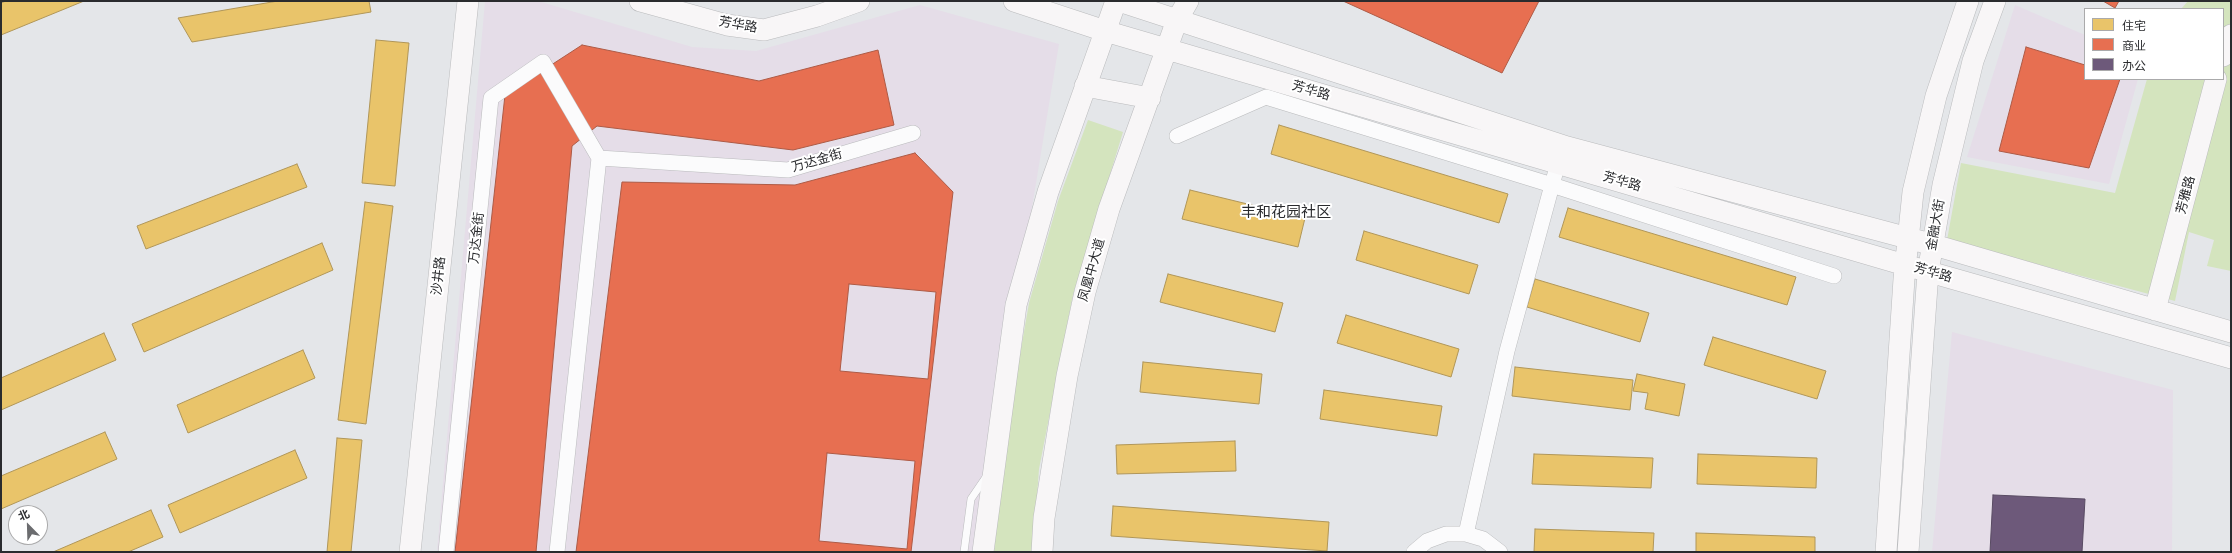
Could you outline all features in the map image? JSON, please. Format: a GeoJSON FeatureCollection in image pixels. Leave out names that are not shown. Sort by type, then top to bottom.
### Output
{"type":"FeatureCollection","features":[{"type":"Feature","properties":{"kind":"street","name":"沙井路"},"geometry":{"type":"LineString","coordinates":[[410,552],[468,1]]}},
{"type":"Feature","properties":{"kind":"street","name":"芳华路"},"geometry":{"type":"LineString","coordinates":[[640,1],[727,25],[764,30],[817,16],[859,1]]}},
{"type":"Feature","properties":{"kind":"street","name":"芳华路"},"geometry":{"type":"LineString","coordinates":[[1014,1],[1105,30],[1928,272],[2231,358]]}},
{"type":"Feature","properties":{"kind":"street"},"geometry":{"type":"LineString","coordinates":[[983,552],[993,467],[1016,305],[1048,192],[1116,1]]}},
{"type":"Feature","properties":{"kind":"street","name":"芳华路"},"geometry":{"type":"LineString","coordinates":[[1119,1],[1567,147],[1934,245],[2231,332]]}},
{"type":"Feature","properties":{"kind":"street","name":"凤凰中大道"},"geometry":{"type":"LineString","coordinates":[[1042,552],[1044,518],[1064,398],[1085,292],[1110,209],[1177,20],[1188,1]]}},
{"type":"Feature","properties":{"kind":"street","name":"金融大街"},"geometry":{"type":"LineString","coordinates":[[1886,552],[1905,265],[1913,192],[1936,96],[1968,1]]}},
{"type":"Feature","properties":{"kind":"street","name":"金融大街"},"geometry":{"type":"LineString","coordinates":[[1908,552],[1928,272],[1934,245],[1943,185],[1973,61],[1995,1]]}},
{"type":"Feature","properties":{"kind":"street"},"geometry":{"type":"LineString","coordinates":[[2224,53],[2231,35]]}},
{"type":"Feature","properties":{"kind":"street","name":"万达金街"},"geometry":{"type":"LineString","coordinates":[[446,552],[491,98],[544,62],[598,158],[788,170],[913,133]]}},
{"type":"Feature","properties":{"kind":"street","name":"芳雅路"},"geometry":{"type":"LineString","coordinates":[[2155,310],[2216,80]]}},
{"type":"Feature","properties":{"kind":"street"},"geometry":{"type":"LineString","coordinates":[[1085,86],[1150,98]]}},
{"type":"Feature","properties":{"kind":"street"},"geometry":{"type":"LineString","coordinates":[[1177,136],[1266,97],[1552,185],[1834,276]]}},
{"type":"Feature","properties":{"kind":"street"},"geometry":{"type":"LineString","coordinates":[[557,552],[598,158]]}},
{"type":"Feature","properties":{"kind":"street"},"geometry":{"type":"LineString","coordinates":[[1466,534],[1507,350],[1558,163]]}},
{"type":"Feature","properties":{"kind":"street"},"geometry":{"type":"LineString","coordinates":[[1414,552],[1427,541],[1446,534],[1466,534],[1483,539],[1500,552]]}},
{"type":"Feature","properties":{"kind":"lane"},"geometry":{"type":"LineString","coordinates":[[964,552],[972,499],[993,467]]}},
{"type":"Feature","properties":{"kind":"shaded area"},"geometry":{"type":"Polygon","coordinates":[[[485,1],[538,1],[692,47],[756,51],[920,5],[1059,44],[975,552],[437,552],[485,1]]]}},
{"type":"Feature","properties":{"kind":"shaded area"},"geometry":{"type":"Polygon","coordinates":[[[2015,5],[2084,35],[2084,80],[2138,80],[2109,184],[1967,157],[2015,5]]]}},
{"type":"Feature","properties":{"kind":"shaded area"},"geometry":{"type":"Polygon","coordinates":[[[1952,332],[2173,390],[2172,552],[1932,552],[1952,332]]]}},
{"type":"Feature","properties":{"kind":"green space"},"geometry":{"type":"Polygon","coordinates":[[[2188,1],[2231,1],[2231,271],[2207,266],[2214,240],[2189,232],[2175,301],[1947,240],[1961,163],[2115,193],[2147,80],[2224,80],[2224,8],[2182,8],[2188,1]]]}},
{"type":"Feature","properties":{"kind":"green space"},"geometry":{"type":"Polygon","coordinates":[[[1088,120],[1123,132],[1073,295],[1039,469],[1033,552],[994,552],[1005,440],[1029,303],[1058,201],[1088,120]]]}},
{"type":"Feature","properties":{"kind":"building: 住宅"},"geometry":{"type":"Polygon","coordinates":[[[6,1],[84,1],[1,35],[1,3],[6,1]]]}},
{"type":"Feature","properties":{"kind":"building: 住宅"},"geometry":{"type":"Polygon","coordinates":[[[278,1],[369,1],[371,12],[192,42],[178,18],[278,1]]]}},
{"type":"Feature","properties":{"kind":"building: 住宅"},"geometry":{"type":"Polygon","coordinates":[[[376,40],[409,43],[395,186],[362,183],[376,40]]]}},
{"type":"Feature","properties":{"kind":"building: 住宅"},"geometry":{"type":"Polygon","coordinates":[[[1279,125],[1508,194],[1499,223],[1271,154],[1279,125]]]}},
{"type":"Feature","properties":{"kind":"building: 住宅"},"geometry":{"type":"Polygon","coordinates":[[[297,164],[307,187],[146,249],[137,226],[297,164]]]}},
{"type":"Feature","properties":{"kind":"building: 住宅"},"geometry":{"type":"Polygon","coordinates":[[[1190,190],[1305,218],[1298,247],[1182,219],[1190,190]]]}},
{"type":"Feature","properties":{"kind":"building: 住宅"},"geometry":{"type":"Polygon","coordinates":[[[365,202],[393,206],[366,424],[338,420],[365,202]]]}},
{"type":"Feature","properties":{"kind":"building: 住宅"},"geometry":{"type":"Polygon","coordinates":[[[1568,208],[1796,277],[1787,305],[1559,237],[1568,208]]]}},
{"type":"Feature","properties":{"kind":"building: 住宅"},"geometry":{"type":"Polygon","coordinates":[[[1364,231],[1478,265],[1469,294],[1356,260],[1364,231]]]}},
{"type":"Feature","properties":{"kind":"building: 住宅"},"geometry":{"type":"Polygon","coordinates":[[[322,243],[333,270],[144,352],[132,324],[322,243]]]}},
{"type":"Feature","properties":{"kind":"building: 住宅"},"geometry":{"type":"Polygon","coordinates":[[[1168,274],[1283,303],[1275,332],[1160,302],[1168,274]]]}},
{"type":"Feature","properties":{"kind":"building: 住宅"},"geometry":{"type":"Polygon","coordinates":[[[1535,279],[1649,313],[1640,342],[1527,307],[1535,279]]]}},
{"type":"Feature","properties":{"kind":"building: 住宅"},"geometry":{"type":"Polygon","coordinates":[[[1346,315],[1459,349],[1451,377],[1337,343],[1346,315]]]}},
{"type":"Feature","properties":{"kind":"building: 住宅"},"geometry":{"type":"Polygon","coordinates":[[[104,333],[116,360],[1,410],[1,378],[104,333]]]}},
{"type":"Feature","properties":{"kind":"building: 住宅"},"geometry":{"type":"Polygon","coordinates":[[[1713,337],[1826,371],[1817,399],[1704,365],[1713,337]]]}},
{"type":"Feature","properties":{"kind":"building: 住宅"},"geometry":{"type":"Polygon","coordinates":[[[303,350],[315,378],[188,433],[177,405],[303,350]]]}},
{"type":"Feature","properties":{"kind":"building: 住宅"},"geometry":{"type":"Polygon","coordinates":[[[1143,362],[1262,374],[1259,404],[1140,392],[1143,362]]]}},
{"type":"Feature","properties":{"kind":"building: 住宅"},"geometry":{"type":"Polygon","coordinates":[[[1515,367],[1633,380],[1630,410],[1512,396],[1515,367]]]}},
{"type":"Feature","properties":{"kind":"building: 住宅"},"geometry":{"type":"Polygon","coordinates":[[[1637,374],[1685,384],[1679,416],[1645,409],[1648,393],[1633,391],[1637,374]]]}},
{"type":"Feature","properties":{"kind":"building: 住宅"},"geometry":{"type":"Polygon","coordinates":[[[1324,390],[1442,406],[1437,436],[1320,419],[1324,390]]]}},
{"type":"Feature","properties":{"kind":"building: 住宅"},"geometry":{"type":"Polygon","coordinates":[[[105,432],[117,459],[1,509],[1,476],[105,432]]]}},
{"type":"Feature","properties":{"kind":"building: 住宅"},"geometry":{"type":"Polygon","coordinates":[[[337,438],[362,440],[351,552],[327,552],[337,438]]]}},
{"type":"Feature","properties":{"kind":"building: 住宅"},"geometry":{"type":"Polygon","coordinates":[[[1235,441],[1236,471],[1117,474],[1116,445],[1235,441]]]}},
{"type":"Feature","properties":{"kind":"building: 住宅"},"geometry":{"type":"Polygon","coordinates":[[[295,450],[307,478],[180,533],[168,505],[295,450]]]}},
{"type":"Feature","properties":{"kind":"building: 住宅"},"geometry":{"type":"Polygon","coordinates":[[[1534,454],[1653,458],[1651,488],[1532,484],[1534,454]]]}},
{"type":"Feature","properties":{"kind":"building: 住宅"},"geometry":{"type":"Polygon","coordinates":[[[1698,454],[1817,458],[1816,488],[1697,484],[1698,454]]]}},
{"type":"Feature","properties":{"kind":"building: 住宅"},"geometry":{"type":"Polygon","coordinates":[[[1113,506],[1329,522],[1327,551],[1111,536],[1113,506]]]}},
{"type":"Feature","properties":{"kind":"building: 住宅"},"geometry":{"type":"Polygon","coordinates":[[[151,510],[163,537],[128,552],[53,552],[151,510]]]}},
{"type":"Feature","properties":{"kind":"building: 住宅"},"geometry":{"type":"Polygon","coordinates":[[[1535,529],[1654,533],[1653,552],[1534,552],[1535,529]]]}},
{"type":"Feature","properties":{"kind":"building: 住宅"},"geometry":{"type":"Polygon","coordinates":[[[1696,533],[1815,537],[1815,552],[1696,552],[1696,533]]]}},
{"type":"Feature","properties":{"kind":"building: 商业"},"geometry":{"type":"Polygon","coordinates":[[[1343,1],[1539,1],[1502,73],[1343,1]]]}},
{"type":"Feature","properties":{"kind":"building: 商业"},"geometry":{"type":"Polygon","coordinates":[[[2103,1],[2119,1],[2115,8],[2103,1]]]}},
{"type":"Feature","properties":{"kind":"building: 商业"},"geometry":{"type":"Polygon","coordinates":[[[582,45],[759,81],[878,50],[894,125],[793,150],[597,126],[572,146],[536,552],[455,552],[505,95],[582,45]]]}},
{"type":"Feature","properties":{"kind":"building: 商业"},"geometry":{"type":"Polygon","coordinates":[[[2026,47],[2084,65],[2084,80],[2120,80],[2089,168],[1999,151],[2026,47]]]}},
{"type":"Feature","properties":{"kind":"building: 商业"},"geometry":{"type":"Polygon","coordinates":[[[915,153],[953,192],[911,552],[576,552],[622,182],[795,185],[915,153]]]}},
{"type":"Feature","properties":{"kind":"building: 商业"},"geometry":{"type":"Polygon","coordinates":[[[849,284],[936,292],[928,379],[840,371],[849,284]]]}},
{"type":"Feature","properties":{"kind":"building: 商业"},"geometry":{"type":"Polygon","coordinates":[[[827,453],[915,461],[907,549],[819,541],[827,453]]]}},
{"type":"Feature","properties":{"kind":"building: 办公"},"geometry":{"type":"Polygon","coordinates":[[[1993,495],[2085,499],[2082,552],[1990,552],[1993,495]]]}},
{"type":"Feature","properties":{"kind":"district","name":"丰和花园社区"},"geometry":{"type":"Point","coordinates":[1286,213]}}]}
